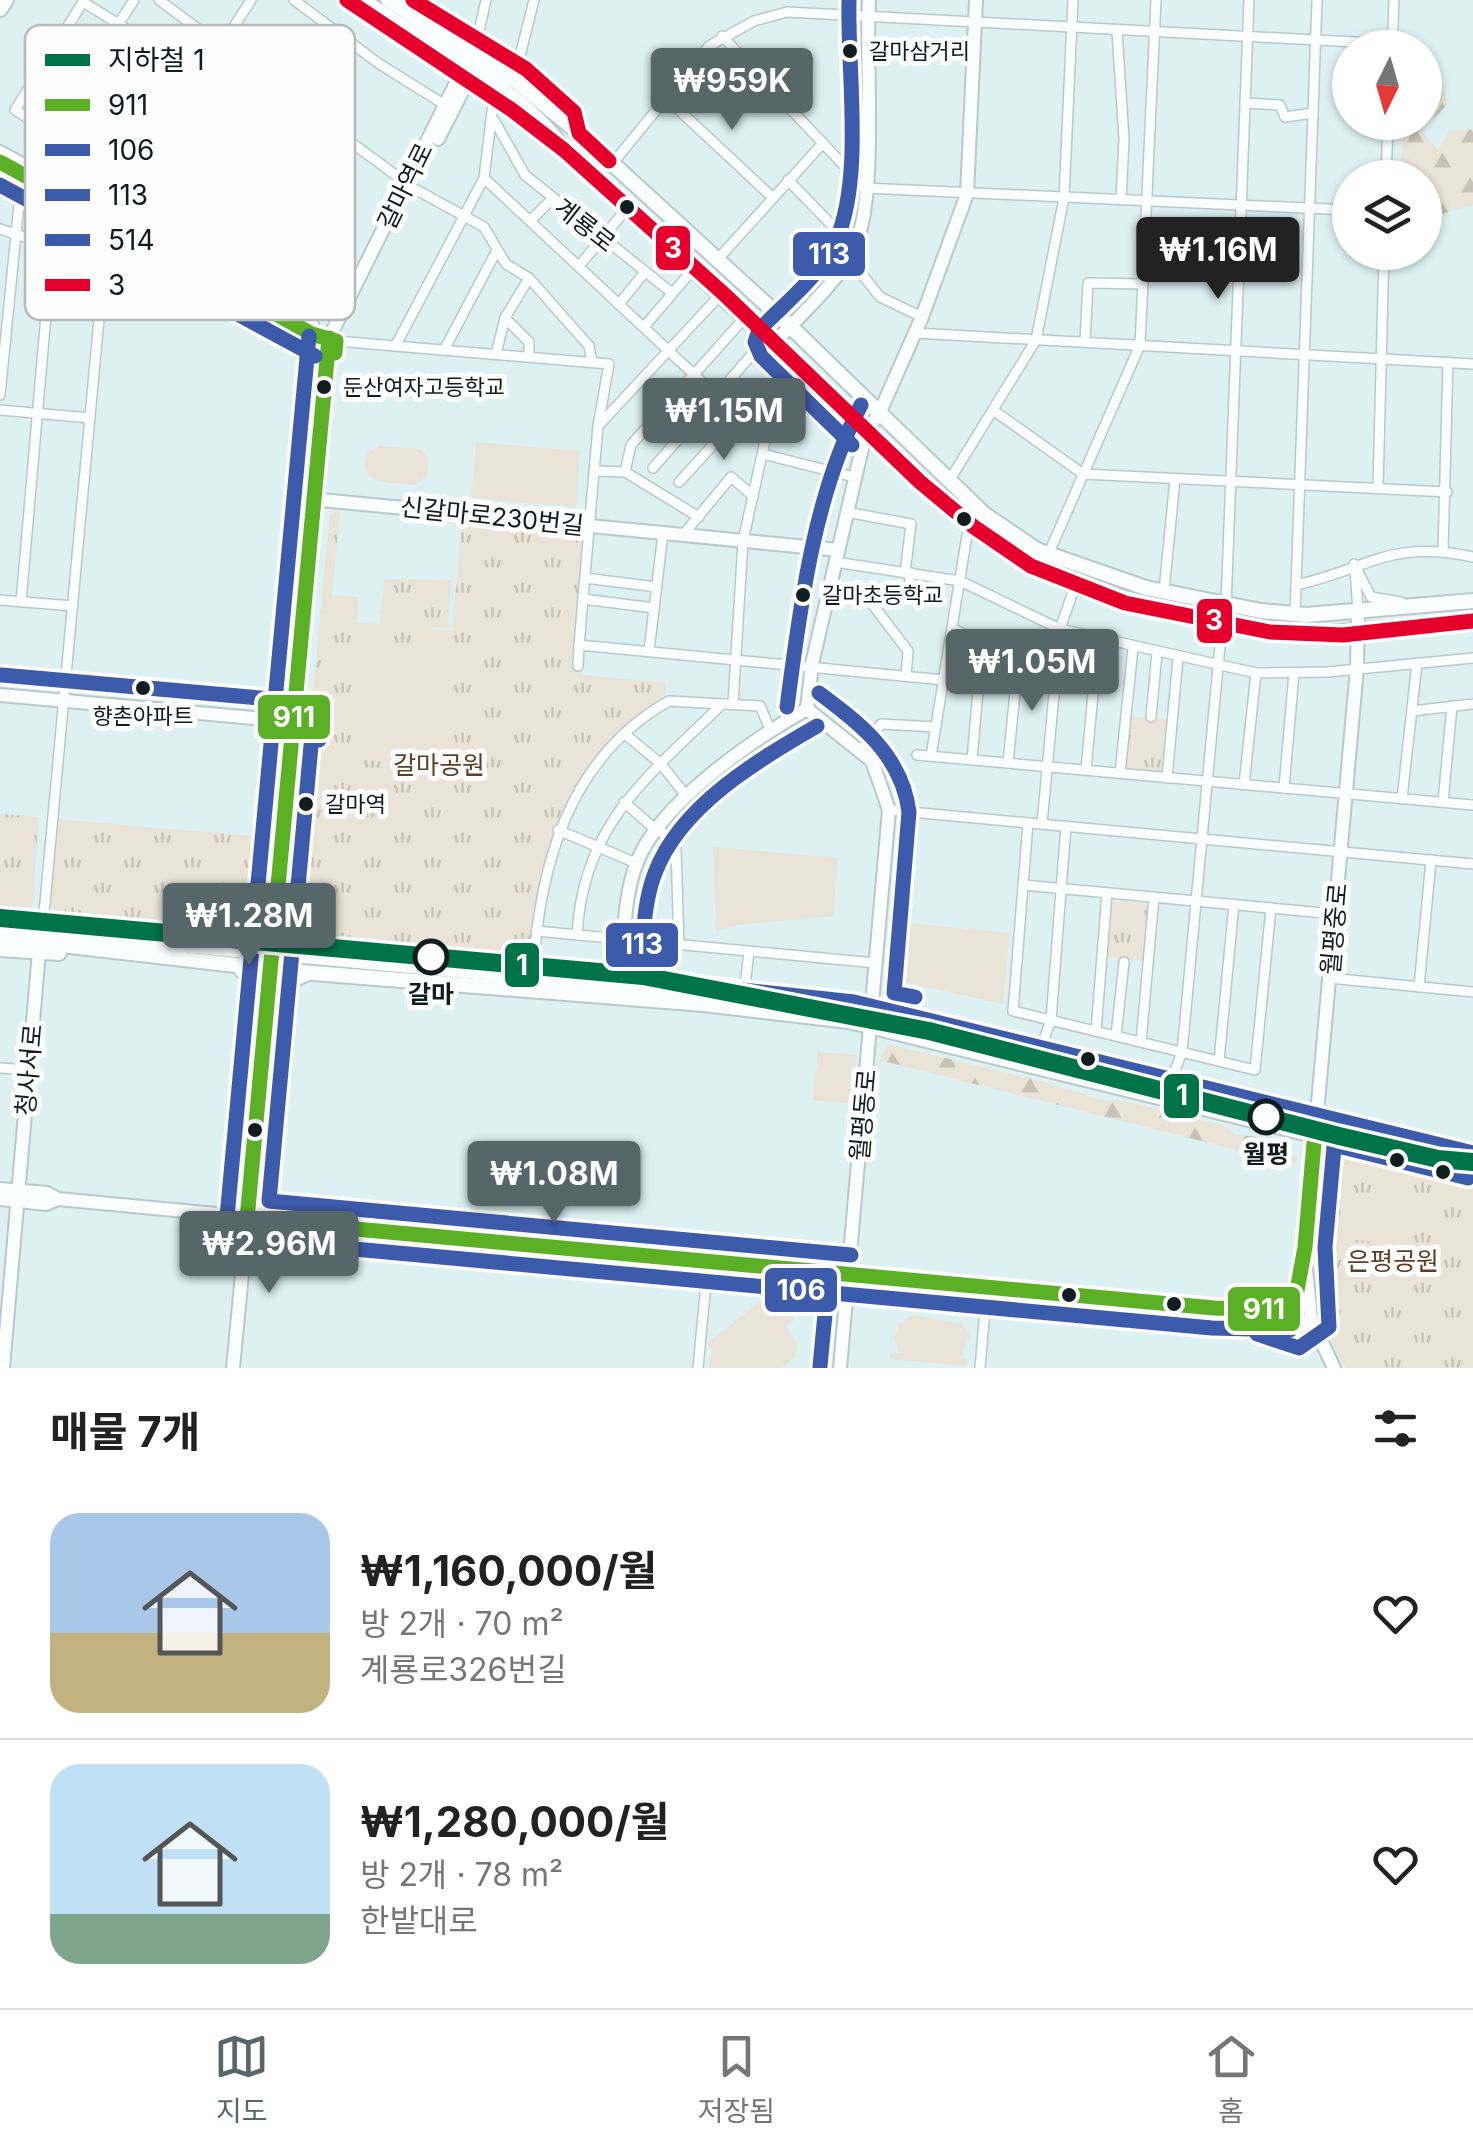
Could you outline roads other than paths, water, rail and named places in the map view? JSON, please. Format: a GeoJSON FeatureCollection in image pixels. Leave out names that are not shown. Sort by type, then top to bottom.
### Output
{"type":"FeatureCollection","features":[{"type":"Feature","properties":{"kind":"main road"},"geometry":{"type":"LineString","coordinates":[[0,9],[6,0]]}},
{"type":"Feature","properties":{"kind":"main road"},"geometry":{"type":"LineString","coordinates":[[347,0],[404,42],[494,95],[563,148]]}},
{"type":"Feature","properties":{"kind":"main road","name":"계룡로"},"geometry":{"type":"LineString","coordinates":[[363,0],[518,102],[547,126],[563,148],[866,431],[969,523],[1031,566],[1075,586],[1222,624],[1305,635],[1473,622]]}},
{"type":"Feature","properties":{"kind":"main road"},"geometry":{"type":"LineString","coordinates":[[388,0],[518,82],[579,133],[790,326],[984,514],[1048,554],[1164,591],[1226,606],[1295,614],[1473,601]]}},
{"type":"Feature","properties":{"kind":"main road"},"geometry":{"type":"LineString","coordinates":[[413,0],[431,6],[518,64],[574,112],[579,133]]}},
{"type":"Feature","properties":{"kind":"main road"},"geometry":{"type":"LineString","coordinates":[[0,920],[144,938],[274,969],[612,991],[744,994],[873,1009],[1169,1086],[1473,1174]]}},
{"type":"Feature","properties":{"kind":"main road"},"geometry":{"type":"LineString","coordinates":[[227,956],[278,924],[293,942],[320,954]]}},
{"type":"Feature","properties":{"kind":"main road"},"geometry":{"type":"LineString","coordinates":[[0,928],[144,938]]}},
{"type":"Feature","properties":{"kind":"main road"},"geometry":{"type":"LineString","coordinates":[[0,938],[145,956]]}},
{"type":"Feature","properties":{"kind":"main road"},"geometry":{"type":"LineString","coordinates":[[0,948],[145,956],[320,954],[533,974],[612,991],[871,1027],[1473,1159]]}},
{"type":"Feature","properties":{"kind":"main road"},"geometry":{"type":"LineString","coordinates":[[227,956],[260,979],[272,993],[289,980],[319,972]]}},
{"type":"Feature","properties":{"kind":"street"},"geometry":{"type":"LineString","coordinates":[[68,25],[83,2],[118,24],[134,0]]}},
{"type":"Feature","properties":{"kind":"street"},"geometry":{"type":"LineString","coordinates":[[159,0],[193,25]]}},
{"type":"Feature","properties":{"kind":"street"},"geometry":{"type":"LineString","coordinates":[[235,25],[252,0]]}},
{"type":"Feature","properties":{"kind":"street"},"geometry":{"type":"LineString","coordinates":[[294,0],[327,25]]}},
{"type":"Feature","properties":{"kind":"street"},"geometry":{"type":"LineString","coordinates":[[477,40],[486,0]]}},
{"type":"Feature","properties":{"kind":"street"},"geometry":{"type":"LineString","coordinates":[[518,64],[534,0]]}},
{"type":"Feature","properties":{"kind":"street"},"geometry":{"type":"LineString","coordinates":[[787,12],[788,0]]}},
{"type":"Feature","properties":{"kind":"street"},"geometry":{"type":"LineString","coordinates":[[653,468],[716,395],[771,339],[790,326],[852,253],[865,188],[869,0]]}},
{"type":"Feature","properties":{"kind":"street"},"geometry":{"type":"LineString","coordinates":[[612,991],[636,863],[657,829],[687,797],[770,729],[807,709],[812,664],[866,431],[880,414],[922,317],[967,194],[976,0]]}},
{"type":"Feature","properties":{"kind":"street"},"geometry":{"type":"LineString","coordinates":[[949,481],[1036,340],[1064,198],[1073,0]]}},
{"type":"Feature","properties":{"kind":"street"},"geometry":{"type":"LineString","coordinates":[[1048,554],[1140,345],[1156,0]]}},
{"type":"Feature","properties":{"kind":"street"},"geometry":{"type":"LineString","coordinates":[[1226,606],[1249,0]]}},
{"type":"Feature","properties":{"kind":"street"},"geometry":{"type":"LineString","coordinates":[[1295,614],[1317,0]]}},
{"type":"Feature","properties":{"kind":"street"},"geometry":{"type":"LineString","coordinates":[[1393,30],[1394,0]]}},
{"type":"Feature","properties":{"kind":"street"},"geometry":{"type":"LineString","coordinates":[[612,164],[709,46],[722,36],[787,12],[1332,41]]}},
{"type":"Feature","properties":{"kind":"street"},"geometry":{"type":"LineString","coordinates":[[1117,31],[1124,139],[1121,200]]}},
{"type":"Feature","properties":{"kind":"street"},"geometry":{"type":"LineString","coordinates":[[722,36],[865,188],[1332,209]]}},
{"type":"Feature","properties":{"kind":"street"},"geometry":{"type":"LineString","coordinates":[[355,46],[445,104]]}},
{"type":"Feature","properties":{"kind":"street","name":"갈마역로"},"geometry":{"type":"LineString","coordinates":[[409,186],[445,104],[464,77]]}},
{"type":"Feature","properties":{"kind":"street","name":"갈마역로"},"geometry":{"type":"LineString","coordinates":[[355,293],[464,77]]}},
{"type":"Feature","properties":{"kind":"street"},"geometry":{"type":"LineString","coordinates":[[25,93],[14,110],[25,116]]}},
{"type":"Feature","properties":{"kind":"street"},"geometry":{"type":"LineString","coordinates":[[396,345],[484,178],[494,95]]}},
{"type":"Feature","properties":{"kind":"street"},"geometry":{"type":"LineString","coordinates":[[666,98],[772,198]]}},
{"type":"Feature","properties":{"kind":"street"},"geometry":{"type":"LineString","coordinates":[[1245,104],[1280,105],[1285,118],[1313,113]]}},
{"type":"Feature","properties":{"kind":"street","name":"계룡로"},"geometry":{"type":"LineString","coordinates":[[493,118],[525,175],[672,293]]}},
{"type":"Feature","properties":{"kind":"street"},"geometry":{"type":"LineString","coordinates":[[718,259],[823,143]]}},
{"type":"Feature","properties":{"kind":"street"},"geometry":{"type":"LineString","coordinates":[[355,145],[409,186],[484,227],[496,252],[529,278],[589,346],[592,362]]}},
{"type":"Feature","properties":{"kind":"street"},"geometry":{"type":"LineString","coordinates":[[0,152],[24,170]]}},
{"type":"Feature","properties":{"kind":"street"},"geometry":{"type":"LineString","coordinates":[[0,162],[24,170]]}},
{"type":"Feature","properties":{"kind":"street"},"geometry":{"type":"LineString","coordinates":[[0,395],[24,170]]}},
{"type":"Feature","properties":{"kind":"street"},"geometry":{"type":"LineString","coordinates":[[484,178],[766,441]]}},
{"type":"Feature","properties":{"kind":"street"},"geometry":{"type":"LineString","coordinates":[[788,180],[852,253],[880,297],[922,317]]}},
{"type":"Feature","properties":{"kind":"street"},"geometry":{"type":"LineString","coordinates":[[530,221],[552,200]]}},
{"type":"Feature","properties":{"kind":"street"},"geometry":{"type":"LineString","coordinates":[[579,266],[628,208]]}},
{"type":"Feature","properties":{"kind":"street"},"geometry":{"type":"LineString","coordinates":[[0,229],[25,239]]}},
{"type":"Feature","properties":{"kind":"street"},"geometry":{"type":"LineString","coordinates":[[0,238],[14,236]]}},
{"type":"Feature","properties":{"kind":"street"},"geometry":{"type":"LineString","coordinates":[[1144,248],[1240,252]]}},
{"type":"Feature","properties":{"kind":"street"},"geometry":{"type":"LineString","coordinates":[[444,350],[496,252]]}},
{"type":"Feature","properties":{"kind":"street"},"geometry":{"type":"LineString","coordinates":[[644,327],[694,268]]}},
{"type":"Feature","properties":{"kind":"street"},"geometry":{"type":"LineString","coordinates":[[1378,488],[1383,270]]}},
{"type":"Feature","properties":{"kind":"street"},"geometry":{"type":"LineString","coordinates":[[619,304],[645,272]]}},
{"type":"Feature","properties":{"kind":"street"},"geometry":{"type":"LineString","coordinates":[[496,354],[505,318],[529,278]]}},
{"type":"Feature","properties":{"kind":"street"},"geometry":{"type":"LineString","coordinates":[[1085,342],[1088,282],[1143,284]]}},
{"type":"Feature","properties":{"kind":"street"},"geometry":{"type":"LineString","coordinates":[[598,426],[722,293]]}},
{"type":"Feature","properties":{"kind":"street"},"geometry":{"type":"LineString","coordinates":[[505,318],[528,342],[529,357]]}},
{"type":"Feature","properties":{"kind":"street"},"geometry":{"type":"LineString","coordinates":[[21,602],[46,320]]}},
{"type":"Feature","properties":{"kind":"street"},"geometry":{"type":"LineString","coordinates":[[43,924],[100,320]]}},
{"type":"Feature","properties":{"kind":"street"},"geometry":{"type":"LineString","coordinates":[[288,320],[312,334],[332,339],[609,364],[598,426],[578,666]]}},
{"type":"Feature","properties":{"kind":"street"},"geometry":{"type":"LineString","coordinates":[[300,320],[332,339]]}},
{"type":"Feature","properties":{"kind":"street","name":"갈마역로"},"geometry":{"type":"LineString","coordinates":[[233,1368],[251,1219],[332,339],[342,320]]}},
{"type":"Feature","properties":{"kind":"street"},"geometry":{"type":"LineString","coordinates":[[625,472],[631,445],[738,324]]}},
{"type":"Feature","properties":{"kind":"street"},"geometry":{"type":"LineString","coordinates":[[915,333],[1473,364]]}},
{"type":"Feature","properties":{"kind":"street","name":"갈마역로"},"geometry":{"type":"LineString","coordinates":[[297,722],[321,500],[332,339]]}},
{"type":"Feature","properties":{"kind":"street"},"geometry":{"type":"LineString","coordinates":[[679,482],[792,358]]}},
{"type":"Feature","properties":{"kind":"street"},"geometry":{"type":"LineString","coordinates":[[1443,550],[1448,362]]}},
{"type":"Feature","properties":{"kind":"street"},"geometry":{"type":"LineString","coordinates":[[577,935],[582,890],[597,845],[624,802],[727,704],[738,657],[743,541],[762,454],[766,441],[820,386]]}},
{"type":"Feature","properties":{"kind":"street"},"geometry":{"type":"LineString","coordinates":[[0,410],[90,418]]}},
{"type":"Feature","properties":{"kind":"street"},"geometry":{"type":"LineString","coordinates":[[992,410],[1083,474],[1446,492]]}},
{"type":"Feature","properties":{"kind":"street"},"geometry":{"type":"LineString","coordinates":[[762,454],[854,477]]}},
{"type":"Feature","properties":{"kind":"street"},"geometry":{"type":"LineString","coordinates":[[595,470],[625,472],[699,516]]}},
{"type":"Feature","properties":{"kind":"street"},"geometry":{"type":"LineString","coordinates":[[683,535],[731,478],[753,496]]}},
{"type":"Feature","properties":{"kind":"street"},"geometry":{"type":"LineString","coordinates":[[1164,591],[1175,478]]}},
{"type":"Feature","properties":{"kind":"street","name":"신갈마로230번길"},"geometry":{"type":"LineString","coordinates":[[321,500],[743,541],[837,556]]}},
{"type":"Feature","properties":{"kind":"street"},"geometry":{"type":"LineString","coordinates":[[846,512],[912,524],[907,596]]}},
{"type":"Feature","properties":{"kind":"street"},"geometry":{"type":"LineString","coordinates":[[931,756],[969,523]]}},
{"type":"Feature","properties":{"kind":"street"},"geometry":{"type":"LineString","coordinates":[[649,651],[663,533]]}},
{"type":"Feature","properties":{"kind":"street"},"geometry":{"type":"LineString","coordinates":[[1296,585],[1393,552],[1443,550],[1473,557]]}},
{"type":"Feature","properties":{"kind":"street"},"geometry":{"type":"LineString","coordinates":[[837,556],[960,581],[1060,628],[1098,639],[1256,673],[1473,658]]}},
{"type":"Feature","properties":{"kind":"street"},"geometry":{"type":"LineString","coordinates":[[1354,564],[1371,597],[1432,606]]}},
{"type":"Feature","properties":{"kind":"street"},"geometry":{"type":"LineString","coordinates":[[1354,564],[1358,611]]}},
{"type":"Feature","properties":{"kind":"street"},"geometry":{"type":"LineString","coordinates":[[585,578],[657,587]]}},
{"type":"Feature","properties":{"kind":"street"},"geometry":{"type":"LineString","coordinates":[[830,585],[863,592],[908,651],[906,676]]}},
{"type":"Feature","properties":{"kind":"street"},"geometry":{"type":"LineString","coordinates":[[1042,824],[1060,628],[1075,586]]}},
{"type":"Feature","properties":{"kind":"street"},"geometry":{"type":"LineString","coordinates":[[583,599],[654,608]]}},
{"type":"Feature","properties":{"kind":"street"},"geometry":{"type":"LineString","coordinates":[[0,600],[73,606]]}},
{"type":"Feature","properties":{"kind":"street","name":"월평중로"},"geometry":{"type":"LineString","coordinates":[[1304,1247],[1358,668],[1358,611]]}},
{"type":"Feature","properties":{"kind":"street"},"geometry":{"type":"LineString","coordinates":[[1169,1086],[1182,1052],[1222,624]]}},
{"type":"Feature","properties":{"kind":"street"},"geometry":{"type":"LineString","coordinates":[[952,628],[1018,662],[1056,675]]}},
{"type":"Feature","properties":{"kind":"street"},"geometry":{"type":"LineString","coordinates":[[1086,770],[1098,639]]}},
{"type":"Feature","properties":{"kind":"street"},"geometry":{"type":"LineString","coordinates":[[972,760],[982,644]]}},
{"type":"Feature","properties":{"kind":"street"},"geometry":{"type":"LineString","coordinates":[[579,645],[812,664],[944,680]]}},
{"type":"Feature","properties":{"kind":"street"},"geometry":{"type":"LineString","coordinates":[[1120,773],[1133,648]]}},
{"type":"Feature","properties":{"kind":"street"},"geometry":{"type":"LineString","coordinates":[[1151,717],[1158,653]]}},
{"type":"Feature","properties":{"kind":"street"},"geometry":{"type":"LineString","coordinates":[[1168,778],[1178,658]]}},
{"type":"Feature","properties":{"kind":"street"},"geometry":{"type":"LineString","coordinates":[[1008,763],[1018,662]]}},
{"type":"Feature","properties":{"kind":"street"},"geometry":{"type":"LineString","coordinates":[[1402,799],[1417,663]]}},
{"type":"Feature","properties":{"kind":"street"},"geometry":{"type":"LineString","coordinates":[[1244,785],[1256,673]]}},
{"type":"Feature","properties":{"kind":"street"},"geometry":{"type":"LineString","coordinates":[[1284,788],[1294,673]]}},
{"type":"Feature","properties":{"kind":"street"},"geometry":{"type":"LineString","coordinates":[[0,696],[297,722]]}},
{"type":"Feature","properties":{"kind":"street"},"geometry":{"type":"LineString","coordinates":[[533,974],[543,878],[558,830],[580,787],[626,735],[669,702],[760,706],[770,729]]}},
{"type":"Feature","properties":{"kind":"street"},"geometry":{"type":"LineString","coordinates":[[1412,711],[1473,704]]}},
{"type":"Feature","properties":{"kind":"street"},"geometry":{"type":"LineString","coordinates":[[1443,802],[1452,706]]}},
{"type":"Feature","properties":{"kind":"street","name":"월평동로"},"geometry":{"type":"LineString","coordinates":[[807,709],[861,750],[878,772],[890,810],[840,1368]]}},
{"type":"Feature","properties":{"kind":"street"},"geometry":{"type":"LineString","coordinates":[[861,750],[881,724],[936,728]]}},
{"type":"Feature","properties":{"kind":"street"},"geometry":{"type":"LineString","coordinates":[[626,735],[662,764],[687,797]]}},
{"type":"Feature","properties":{"kind":"street"},"geometry":{"type":"LineString","coordinates":[[917,754],[1473,805]]}},
{"type":"Feature","properties":{"kind":"street"},"geometry":{"type":"LineString","coordinates":[[624,802],[676,848],[678,945]]}},
{"type":"Feature","properties":{"kind":"street"},"geometry":{"type":"LineString","coordinates":[[890,810],[1473,864]]}},
{"type":"Feature","properties":{"kind":"street"},"geometry":{"type":"LineString","coordinates":[[1028,822],[1014,1011],[1255,1070],[1271,908]]}},
{"type":"Feature","properties":{"kind":"street"},"geometry":{"type":"LineString","coordinates":[[1039,1053],[1051,1020],[1066,826]]}},
{"type":"Feature","properties":{"kind":"street"},"geometry":{"type":"LineString","coordinates":[[558,830],[636,863]]}},
{"type":"Feature","properties":{"kind":"street"},"geometry":{"type":"LineString","coordinates":[[1418,987],[1432,860]]}},
{"type":"Feature","properties":{"kind":"street"},"geometry":{"type":"LineString","coordinates":[[1024,886],[1335,914]]}},
{"type":"Feature","properties":{"kind":"street"},"geometry":{"type":"LineString","coordinates":[[1096,1031],[1107,893]]}},
{"type":"Feature","properties":{"kind":"street"},"geometry":{"type":"LineString","coordinates":[[1141,1042],[1154,897]]}},
{"type":"Feature","properties":{"kind":"street"},"geometry":{"type":"LineString","coordinates":[[1219,1061],[1234,904]]}},
{"type":"Feature","properties":{"kind":"street"},"geometry":{"type":"LineString","coordinates":[[536,931],[876,964]]}},
{"type":"Feature","properties":{"kind":"street","name":"청사서로"},"geometry":{"type":"LineString","coordinates":[[2,1367],[39,952]]}},
{"type":"Feature","properties":{"kind":"street"},"geometry":{"type":"LineString","coordinates":[[744,994],[749,952]]}},
{"type":"Feature","properties":{"kind":"street"},"geometry":{"type":"LineString","coordinates":[[1116,1036],[1124,962]]}},
{"type":"Feature","properties":{"kind":"street"},"geometry":{"type":"LineString","coordinates":[[1329,978],[1473,992]]}},
{"type":"Feature","properties":{"kind":"street"},"geometry":{"type":"LineString","coordinates":[[0,1068],[29,1070]]}},
{"type":"Feature","properties":{"kind":"street"},"geometry":{"type":"LineString","coordinates":[[0,1189],[46,1204],[58,1199],[1310,1316]]}},
{"type":"Feature","properties":{"kind":"street"},"geometry":{"type":"LineString","coordinates":[[0,1200],[19,1196]]}},
{"type":"Feature","properties":{"kind":"street","name":"갈마역로"},"geometry":{"type":"LineString","coordinates":[[242,1368],[251,1219]]}},
{"type":"Feature","properties":{"kind":"street"},"geometry":{"type":"LineString","coordinates":[[1304,1247],[1310,1316]]}},
{"type":"Feature","properties":{"kind":"street"},"geometry":{"type":"LineString","coordinates":[[1304,1247],[1293,1317],[1332,1365]]}},
{"type":"Feature","properties":{"kind":"street"},"geometry":{"type":"LineString","coordinates":[[698,1368],[708,1262]]}},
{"type":"Feature","properties":{"kind":"street"},"geometry":{"type":"LineString","coordinates":[[980,1368],[987,1287]]}},
{"type":"Feature","properties":{"kind":"street"},"geometry":{"type":"LineString","coordinates":[[1293,1317],[1301,1306],[1310,1316],[1332,1365]]}},
{"type":"Feature","properties":{"kind":"metro line","name":"1"},"geometry":{"type":"LineString","coordinates":[[0,918],[643,976],[929,1031],[1339,1136],[1438,1159],[1473,1162]]}},
{"type":"Feature","properties":{"kind":"place","name":"갈마삼거리"},"geometry":{"type":"Point","coordinates":[850,51]}},
{"type":"Feature","properties":{"kind":"place","name":"둔산여자고등학교"},"geometry":{"type":"Point","coordinates":[324,387]}},
{"type":"Feature","properties":{"kind":"place","name":"갈마초등학교"},"geometry":{"type":"Point","coordinates":[803,595]}},
{"type":"Feature","properties":{"kind":"place","name":"향촌아파트"},"geometry":{"type":"Point","coordinates":[143,688]}},
{"type":"Feature","properties":{"kind":"place","name":"갈마역"},"geometry":{"type":"Point","coordinates":[306,804]}},
{"type":"Feature","properties":{"kind":"place","name":"갈마"},"geometry":{"type":"Point","coordinates":[431,957]}},
{"type":"Feature","properties":{"kind":"place","name":"월평"},"geometry":{"type":"Point","coordinates":[1266,1117]}},
{"type":"Feature","properties":{"kind":"park label","name":"갈마공원"},"geometry":{"type":"Point","coordinates":[439,765]}},
{"type":"Feature","properties":{"kind":"park label","name":"은평공원"},"geometry":{"type":"Point","coordinates":[1393,1261]}}]}
